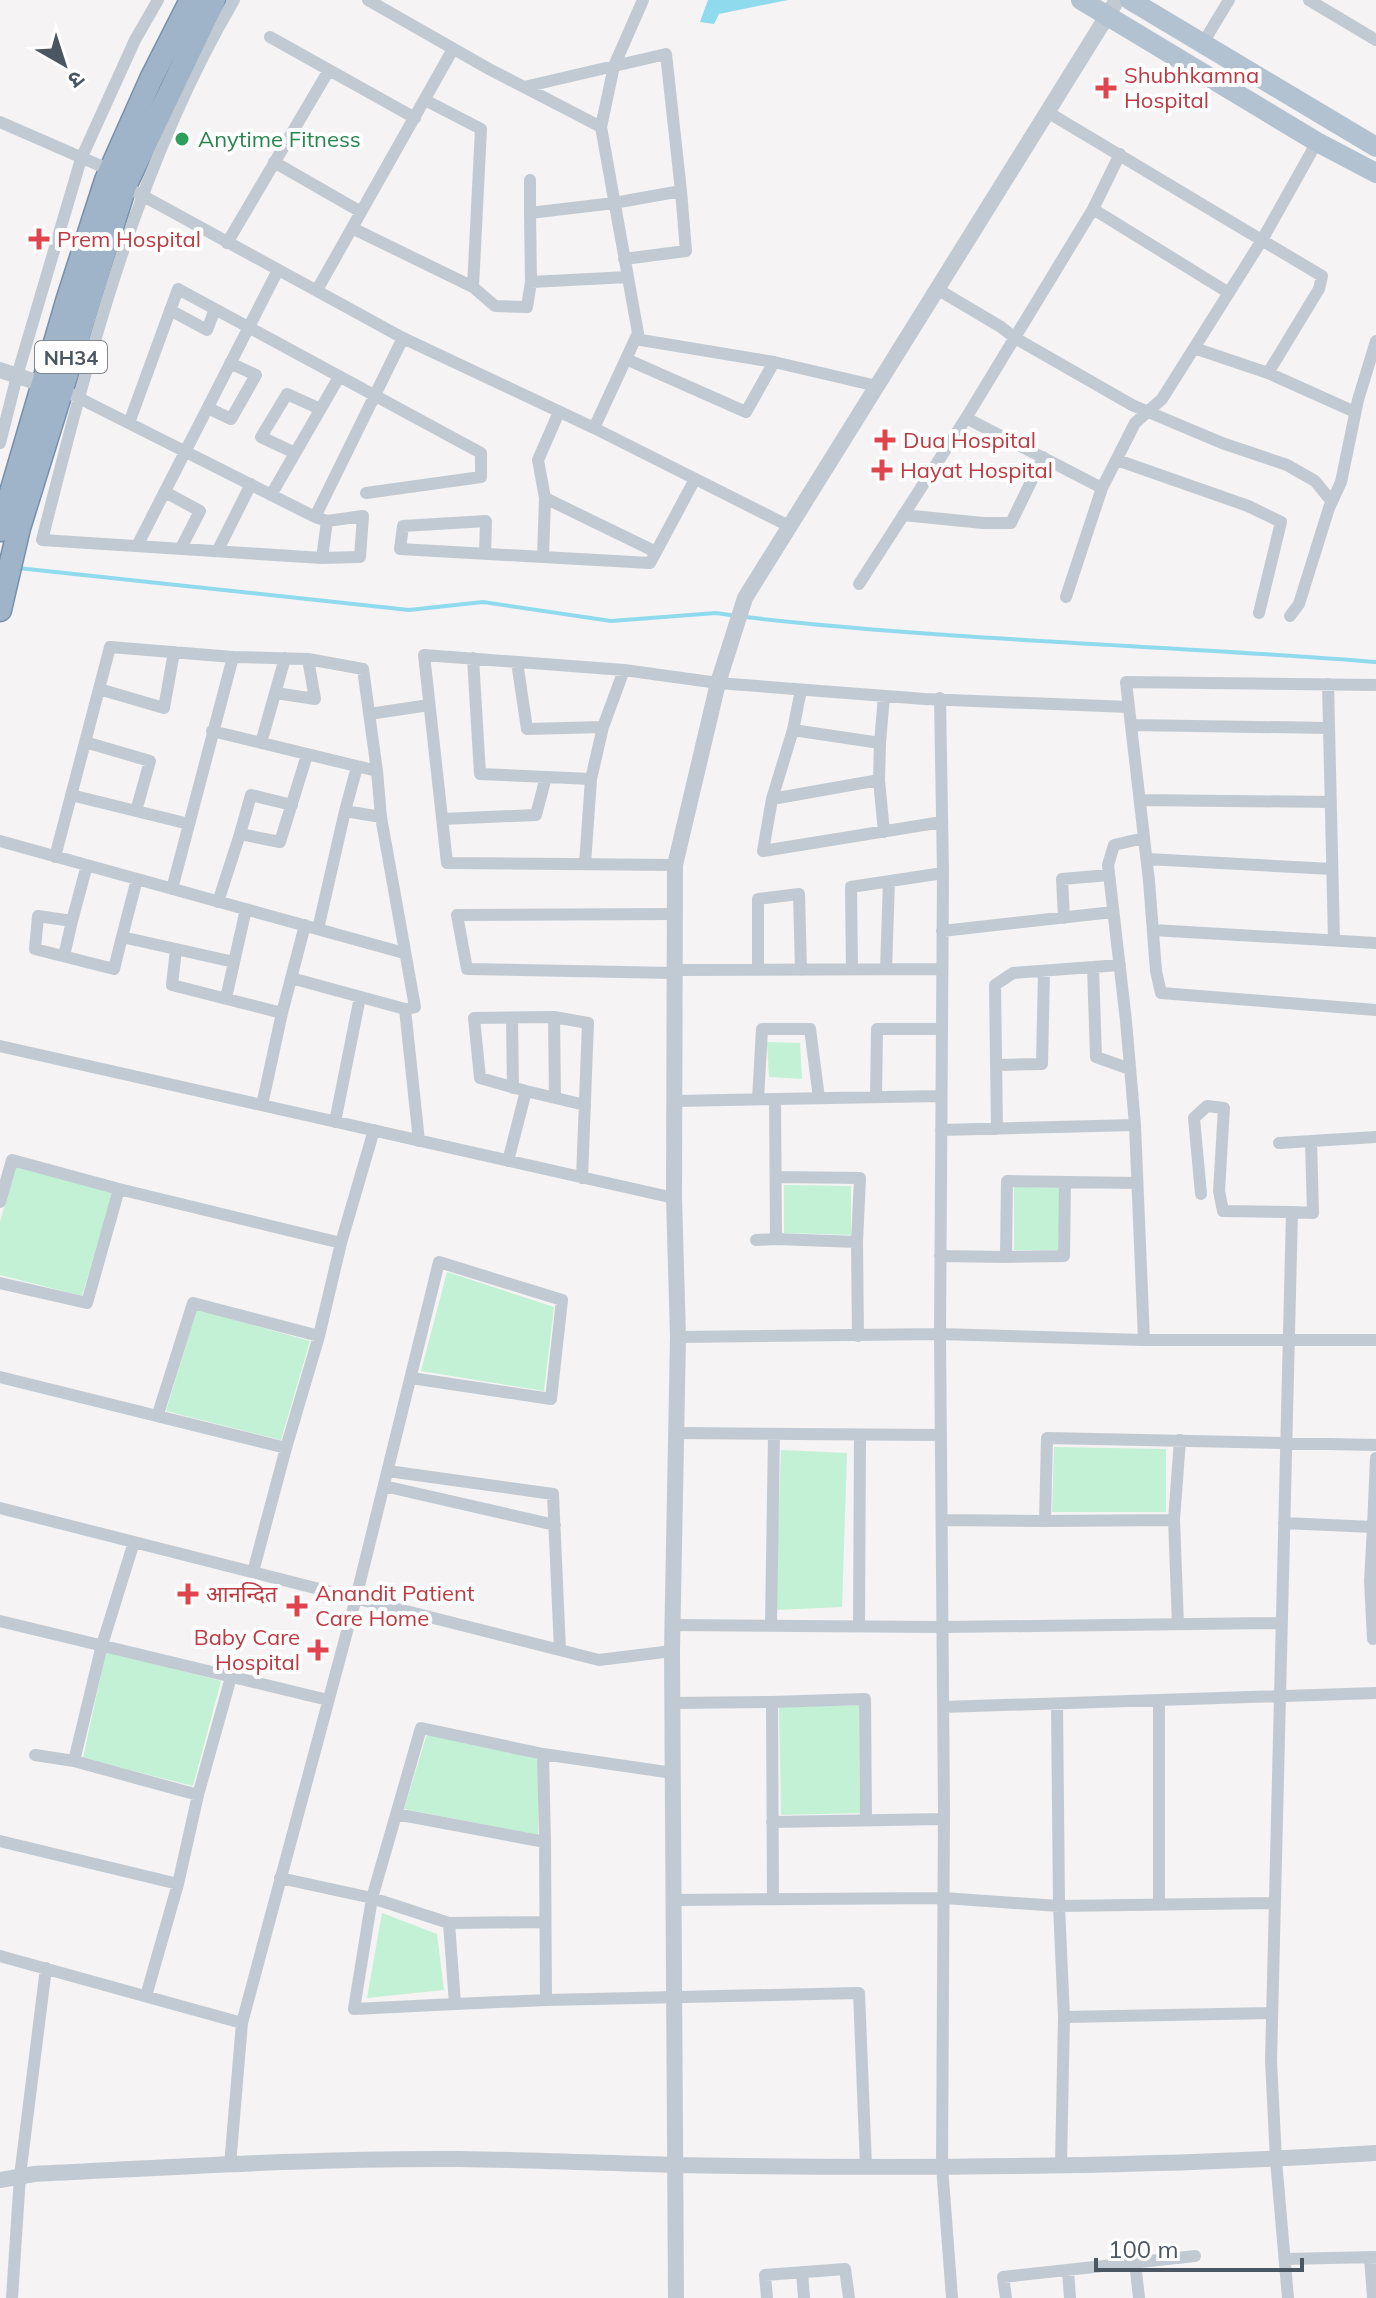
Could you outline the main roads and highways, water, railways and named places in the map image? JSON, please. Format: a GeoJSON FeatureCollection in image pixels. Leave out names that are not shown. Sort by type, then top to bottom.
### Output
{"type":"FeatureCollection","features":[{"type":"Feature","properties":{"kind":"highway","name":"NH34"},"geometry":{"type":"LineString","coordinates":[[0,610],[7,529],[60,390],[126,184],[151,79],[191,0]]}},
{"type":"Feature","properties":{"kind":"highway","name":"NH34"},"geometry":{"type":"LineString","coordinates":[[126,184],[214,0]]}},
{"type":"Feature","properties":{"kind":"main road"},"geometry":{"type":"LineString","coordinates":[[1081,0],[1112,9],[1317,142],[1376,173]]}},
{"type":"Feature","properties":{"kind":"main road"},"geometry":{"type":"LineString","coordinates":[[1130,0],[1376,147]]}},
{"type":"Feature","properties":{"kind":"water"},"geometry":{"type":"Polygon","coordinates":[[[708,0],[788,0],[719,14],[714,24],[700,22],[708,0]]]}},
{"type":"Feature","properties":{"kind":"waterway"},"geometry":{"type":"LineString","coordinates":[[18,568],[409,610],[483,602],[611,621],[716,613],[737,616]]}},
{"type":"Feature","properties":{"kind":"waterway"},"geometry":{"type":"LineString","coordinates":[[745,617],[903,632],[1376,662]]}},
{"type":"Feature","properties":{"kind":"place","name":"Shubhkamna Hospital"},"geometry":{"type":"Point","coordinates":[1106,88]}},
{"type":"Feature","properties":{"kind":"place","name":"Anytime Fitness"},"geometry":{"type":"Point","coordinates":[182,139]}},
{"type":"Feature","properties":{"kind":"place","name":"Prem Hospital"},"geometry":{"type":"Point","coordinates":[39,239]}},
{"type":"Feature","properties":{"kind":"place","name":"Dua Hospital"},"geometry":{"type":"Point","coordinates":[885,440]}},
{"type":"Feature","properties":{"kind":"place","name":"Hayat Hospital"},"geometry":{"type":"Point","coordinates":[882,470]}},
{"type":"Feature","properties":{"kind":"place","name":"आनन्दित"},"geometry":{"type":"Point","coordinates":[188,1594]}},
{"type":"Feature","properties":{"kind":"place","name":"Anandit Patient Care Home"},"geometry":{"type":"Point","coordinates":[297,1606]}},
{"type":"Feature","properties":{"kind":"place","name":"Baby Care Hospital"},"geometry":{"type":"Point","coordinates":[318,1650]}}]}
